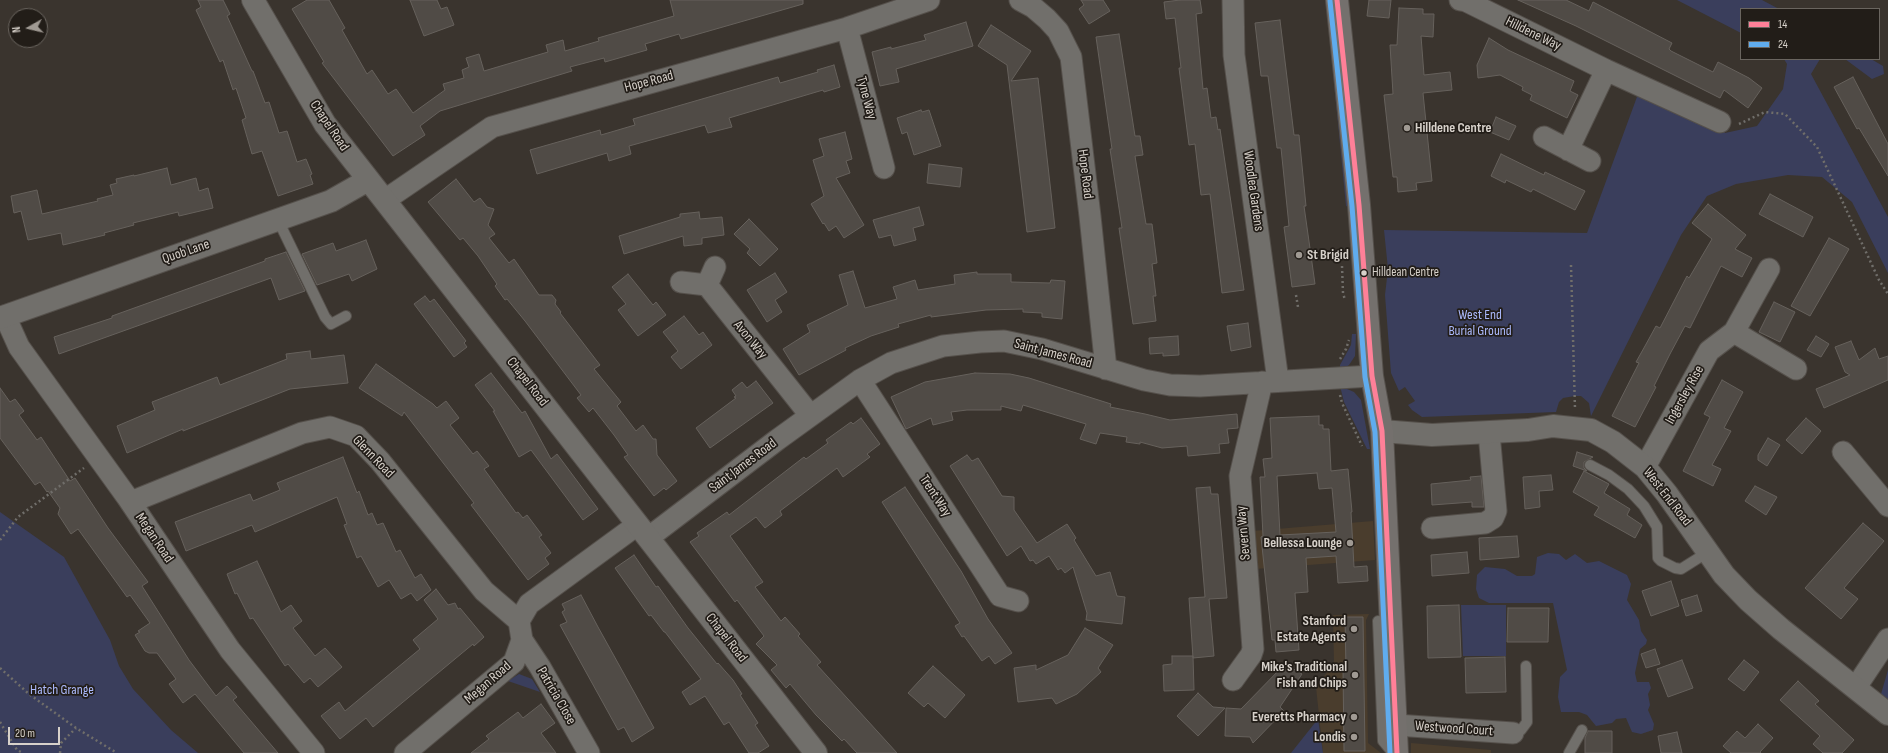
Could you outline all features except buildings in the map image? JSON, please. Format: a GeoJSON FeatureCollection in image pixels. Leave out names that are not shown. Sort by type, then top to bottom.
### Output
{"type":"FeatureCollection","features":[{"type":"Feature","properties":{"kind":"main road"},"geometry":{"type":"LineString","coordinates":[[1337,0],[1359,204],[1372,376],[1382,431],[1397,753]]}},
{"type":"Feature","properties":{"kind":"street","name":"Chapel Road"},"geometry":{"type":"LineString","coordinates":[[253,0],[325,124],[816,753]]}},
{"type":"Feature","properties":{"kind":"street","name":"Hope Road"},"geometry":{"type":"LineString","coordinates":[[385,200],[492,128],[847,28],[928,0]]}},
{"type":"Feature","properties":{"kind":"street","name":"Hope Road"},"geometry":{"type":"LineString","coordinates":[[1020,0],[1033,7],[1058,31],[1071,57],[1106,369]]}},
{"type":"Feature","properties":{"kind":"street","name":"Woodlea Gardens"},"geometry":{"type":"LineString","coordinates":[[1233,0],[1228,56],[1270,381]]}},
{"type":"Feature","properties":{"kind":"street","name":"Hilldene Way"},"geometry":{"type":"LineString","coordinates":[[1460,0],[1466,1],[1606,70],[1720,122]]}},
{"type":"Feature","properties":{"kind":"street","name":"Tyne Way"},"geometry":{"type":"LineString","coordinates":[[847,28],[884,168]]}},
{"type":"Feature","properties":{"kind":"street"},"geometry":{"type":"LineString","coordinates":[[1568,150],[1606,70]]}},
{"type":"Feature","properties":{"kind":"street"},"geometry":{"type":"LineString","coordinates":[[1544,137],[1590,161]]}},
{"type":"Feature","properties":{"kind":"street","name":"Quob Lane"},"geometry":{"type":"LineString","coordinates":[[2,317],[331,201],[368,180]]}},
{"type":"Feature","properties":{"kind":"street","name":"Ingersley Rise"},"geometry":{"type":"LineString","coordinates":[[1645,467],[1709,351],[1734,332],[1769,269]]}},
{"type":"Feature","properties":{"kind":"street","name":"Avon Way"},"geometry":{"type":"LineString","coordinates":[[681,282],[711,276],[810,415]]}},
{"type":"Feature","properties":{"kind":"street","name":"Megan Road"},"geometry":{"type":"LineString","coordinates":[[2,317],[19,347],[131,502],[230,650],[314,753]]}},
{"type":"Feature","properties":{"kind":"street"},"geometry":{"type":"LineString","coordinates":[[1734,332],[1796,369]]}},
{"type":"Feature","properties":{"kind":"street","name":"Saint James Road"},"geometry":{"type":"LineString","coordinates":[[642,532],[860,380],[891,362],[943,346],[1004,341],[1023,344],[1144,380],[1170,385],[1200,386],[1372,376]]}},
{"type":"Feature","properties":{"kind":"street","name":"Trent Way"},"geometry":{"type":"LineString","coordinates":[[860,380],[1000,596],[1018,601]]}},
{"type":"Feature","properties":{"kind":"street","name":"Severn Way"},"geometry":{"type":"LineString","coordinates":[[1233,680],[1251,656],[1253,648],[1240,476],[1270,381]]}},
{"type":"Feature","properties":{"kind":"street","name":"West End Road"},"geometry":{"type":"LineString","coordinates":[[1382,431],[1432,435],[1489,432],[1553,426],[1591,430],[1613,442],[1645,467],[1667,494],[1724,575],[1748,600],[1888,714]]}},
{"type":"Feature","properties":{"kind":"street","name":"Glenn Road"},"geometry":{"type":"LineString","coordinates":[[131,502],[302,433],[330,427],[356,436],[380,461],[484,591],[520,630]]}},
{"type":"Feature","properties":{"kind":"street"},"geometry":{"type":"LineString","coordinates":[[1432,528],[1485,523],[1493,518],[1496,511],[1489,432]]}},
{"type":"Feature","properties":{"kind":"street"},"geometry":{"type":"LineString","coordinates":[[1843,452],[1888,506]]}},
{"type":"Feature","properties":{"kind":"street","name":"Megan Road"},"geometry":{"type":"LineString","coordinates":[[405,753],[514,662],[520,630],[529,604],[642,532]]}},
{"type":"Feature","properties":{"kind":"street","name":"Patricia Close"},"geometry":{"type":"LineString","coordinates":[[520,630],[589,753]]}},
{"type":"Feature","properties":{"kind":"street"},"geometry":{"type":"LineString","coordinates":[[1856,687],[1888,639]]}},
{"type":"Feature","properties":{"kind":"street","name":"Westwood Court"},"geometry":{"type":"LineString","coordinates":[[1396,725],[1513,733]]}},
{"type":"Feature","properties":{"kind":"lane"},"geometry":{"type":"LineString","coordinates":[[278,220],[325,317],[331,324],[346,316]]}},
{"type":"Feature","properties":{"kind":"lane"},"geometry":{"type":"LineString","coordinates":[[1590,466],[1608,475],[1628,489],[1644,506],[1656,527],[1658,558],[1661,561],[1675,568],[1681,569],[1708,552]]}},
{"type":"Feature","properties":{"kind":"lane"},"geometry":{"type":"LineString","coordinates":[[1390,624],[1378,621],[1383,741],[1393,753]]}},
{"type":"Feature","properties":{"kind":"lane"},"geometry":{"type":"LineString","coordinates":[[1513,733],[1522,730],[1526,722],[1526,666]]}},
{"type":"Feature","properties":{"kind":"lane"},"geometry":{"type":"LineString","coordinates":[[1569,753],[1582,730]]}},
{"type":"Feature","properties":{"kind":"path"},"geometry":{"type":"LineString","coordinates":[[1720,122],[1729,128],[1765,112],[1784,114],[1817,147],[1888,294]]}},
{"type":"Feature","properties":{"kind":"path"},"geometry":{"type":"LineString","coordinates":[[1571,266],[1574,413]]}},
{"type":"Feature","properties":{"kind":"path"},"geometry":{"type":"LineString","coordinates":[[1296,295],[1298,307]]}},
{"type":"Feature","properties":{"kind":"path"},"geometry":{"type":"LineString","coordinates":[[0,540],[18,517],[99,457]]}},
{"type":"Feature","properties":{"kind":"path"},"geometry":{"type":"LineString","coordinates":[[0,668],[29,694],[76,728],[117,753]]}},
{"type":"Feature","properties":{"kind":"path"},"geometry":{"type":"LineString","coordinates":[[0,722],[17,750],[23,753]]}},
{"type":"Feature","properties":{"kind":"path"},"geometry":{"type":"LineString","coordinates":[[60,753],[61,743],[76,728]]}},
{"type":"Feature","properties":{"kind":"shaded area"},"geometry":{"type":"Polygon","coordinates":[[[1373,521],[1375,560],[1255,569],[1252,531],[1373,521]]]}},
{"type":"Feature","properties":{"kind":"shaded area"},"geometry":{"type":"Polygon","coordinates":[[[1369,614],[1366,620],[1368,743],[1381,753],[1323,753],[1316,687],[1334,663],[1333,615],[1369,614]]]}},
{"type":"Feature","properties":{"kind":"shaded area"},"geometry":{"type":"Polygon","coordinates":[[[1411,743],[1491,750],[1491,753],[1411,753],[1411,743]]]}},
{"type":"Feature","properties":{"kind":"green space"},"geometry":{"type":"Polygon","coordinates":[[[1326,0],[1330,0],[1348,207],[1346,206],[1326,0]]]}},
{"type":"Feature","properties":{"kind":"green space"},"geometry":{"type":"Polygon","coordinates":[[[1677,0],[1762,0],[1777,8],[1740,8],[1740,32],[1677,0]]]}},
{"type":"Feature","properties":{"kind":"green space","name":"West End Burial Ground"},"geometry":{"type":"Polygon","coordinates":[[[1785,60],[1819,60],[1811,74],[1888,217],[1888,273],[1852,202],[1822,177],[1788,175],[1736,184],[1707,196],[1681,235],[1591,416],[1589,403],[1581,396],[1563,398],[1559,402],[1556,412],[1422,417],[1412,410],[1408,405],[1415,401],[1405,387],[1399,391],[1391,373],[1385,295],[1388,269],[1384,230],[1587,233],[1641,86],[1720,122],[1725,133],[1757,126],[1783,89],[1787,64],[1785,60]]]}},
{"type":"Feature","properties":{"kind":"green space"},"geometry":{"type":"Polygon","coordinates":[[[1846,60],[1873,60],[1883,66],[1884,74],[1872,79],[1846,60]]]}},
{"type":"Feature","properties":{"kind":"green space"},"geometry":{"type":"Polygon","coordinates":[[[1352,334],[1356,334],[1355,356],[1349,365],[1340,371],[1340,365],[1351,345],[1352,334]]]}},
{"type":"Feature","properties":{"kind":"green space"},"geometry":{"type":"Polygon","coordinates":[[[1340,386],[1354,392],[1361,400],[1370,449],[1367,449],[1344,402],[1340,386]]]}},
{"type":"Feature","properties":{"kind":"green space","name":"Hatch Grange"},"geometry":{"type":"Polygon","coordinates":[[[0,512],[64,557],[110,640],[119,666],[133,689],[171,730],[198,753],[0,753],[0,512]]]}},
{"type":"Feature","properties":{"kind":"green space"},"geometry":{"type":"Polygon","coordinates":[[[1548,553],[1559,554],[1566,560],[1575,554],[1587,563],[1599,561],[1627,575],[1631,584],[1627,600],[1639,620],[1641,631],[1647,640],[1646,644],[1640,649],[1635,673],[1637,682],[1649,682],[1651,688],[1648,694],[1650,705],[1648,710],[1654,724],[1653,730],[1641,734],[1632,732],[1626,718],[1616,719],[1612,723],[1596,726],[1587,715],[1579,712],[1561,712],[1558,697],[1560,677],[1567,670],[1553,603],[1489,603],[1479,598],[1476,589],[1477,575],[1485,567],[1505,569],[1517,576],[1532,576],[1535,574],[1537,557],[1548,553]]]}},
{"type":"Feature","properties":{"kind":"green space"},"geometry":{"type":"Polygon","coordinates":[[[1461,605],[1506,605],[1506,656],[1463,656],[1461,605]]]}},
{"type":"Feature","properties":{"kind":"green space"},"geometry":{"type":"Polygon","coordinates":[[[1888,670],[1888,700],[1881,694],[1888,670]]]}},
{"type":"Feature","properties":{"kind":"green space"},"geometry":{"type":"Polygon","coordinates":[[[519,674],[532,679],[540,692],[508,681],[519,674]]]}},
{"type":"Feature","properties":{"kind":"green space"},"geometry":{"type":"Polygon","coordinates":[[[1318,719],[1323,753],[1291,753],[1318,719]]]}},
{"type":"Feature","properties":{"kind":"transit line","name":"14"},"geometry":{"type":"LineString","coordinates":[[1337,0],[1359,205],[1372,376],[1382,431],[1397,753]]}},
{"type":"Feature","properties":{"kind":"transit line","name":"24"},"geometry":{"type":"LineString","coordinates":[[1330,1],[1352,206],[1365,377],[1375,432],[1390,753]]}},
{"type":"Feature","properties":{"kind":"place","name":"Hilldene Centre"},"geometry":{"type":"Point","coordinates":[1407,128]}},
{"type":"Feature","properties":{"kind":"place","name":"St Brigid"},"geometry":{"type":"Point","coordinates":[1299,255]}},
{"type":"Feature","properties":{"kind":"place","name":"Hilldean Centre"},"geometry":{"type":"Point","coordinates":[1364,273]}},
{"type":"Feature","properties":{"kind":"place","name":"Bellessa Lounge"},"geometry":{"type":"Point","coordinates":[1350,543]}},
{"type":"Feature","properties":{"kind":"place","name":"Stanford Estate Agents"},"geometry":{"type":"Point","coordinates":[1354,629]}},
{"type":"Feature","properties":{"kind":"place","name":"Mike's Traditional Fish and Chips"},"geometry":{"type":"Point","coordinates":[1355,675]}},
{"type":"Feature","properties":{"kind":"place","name":"Everetts Pharmacy"},"geometry":{"type":"Point","coordinates":[1354,717]}},
{"type":"Feature","properties":{"kind":"place","name":"Londis"},"geometry":{"type":"Point","coordinates":[1354,737]}}]}
